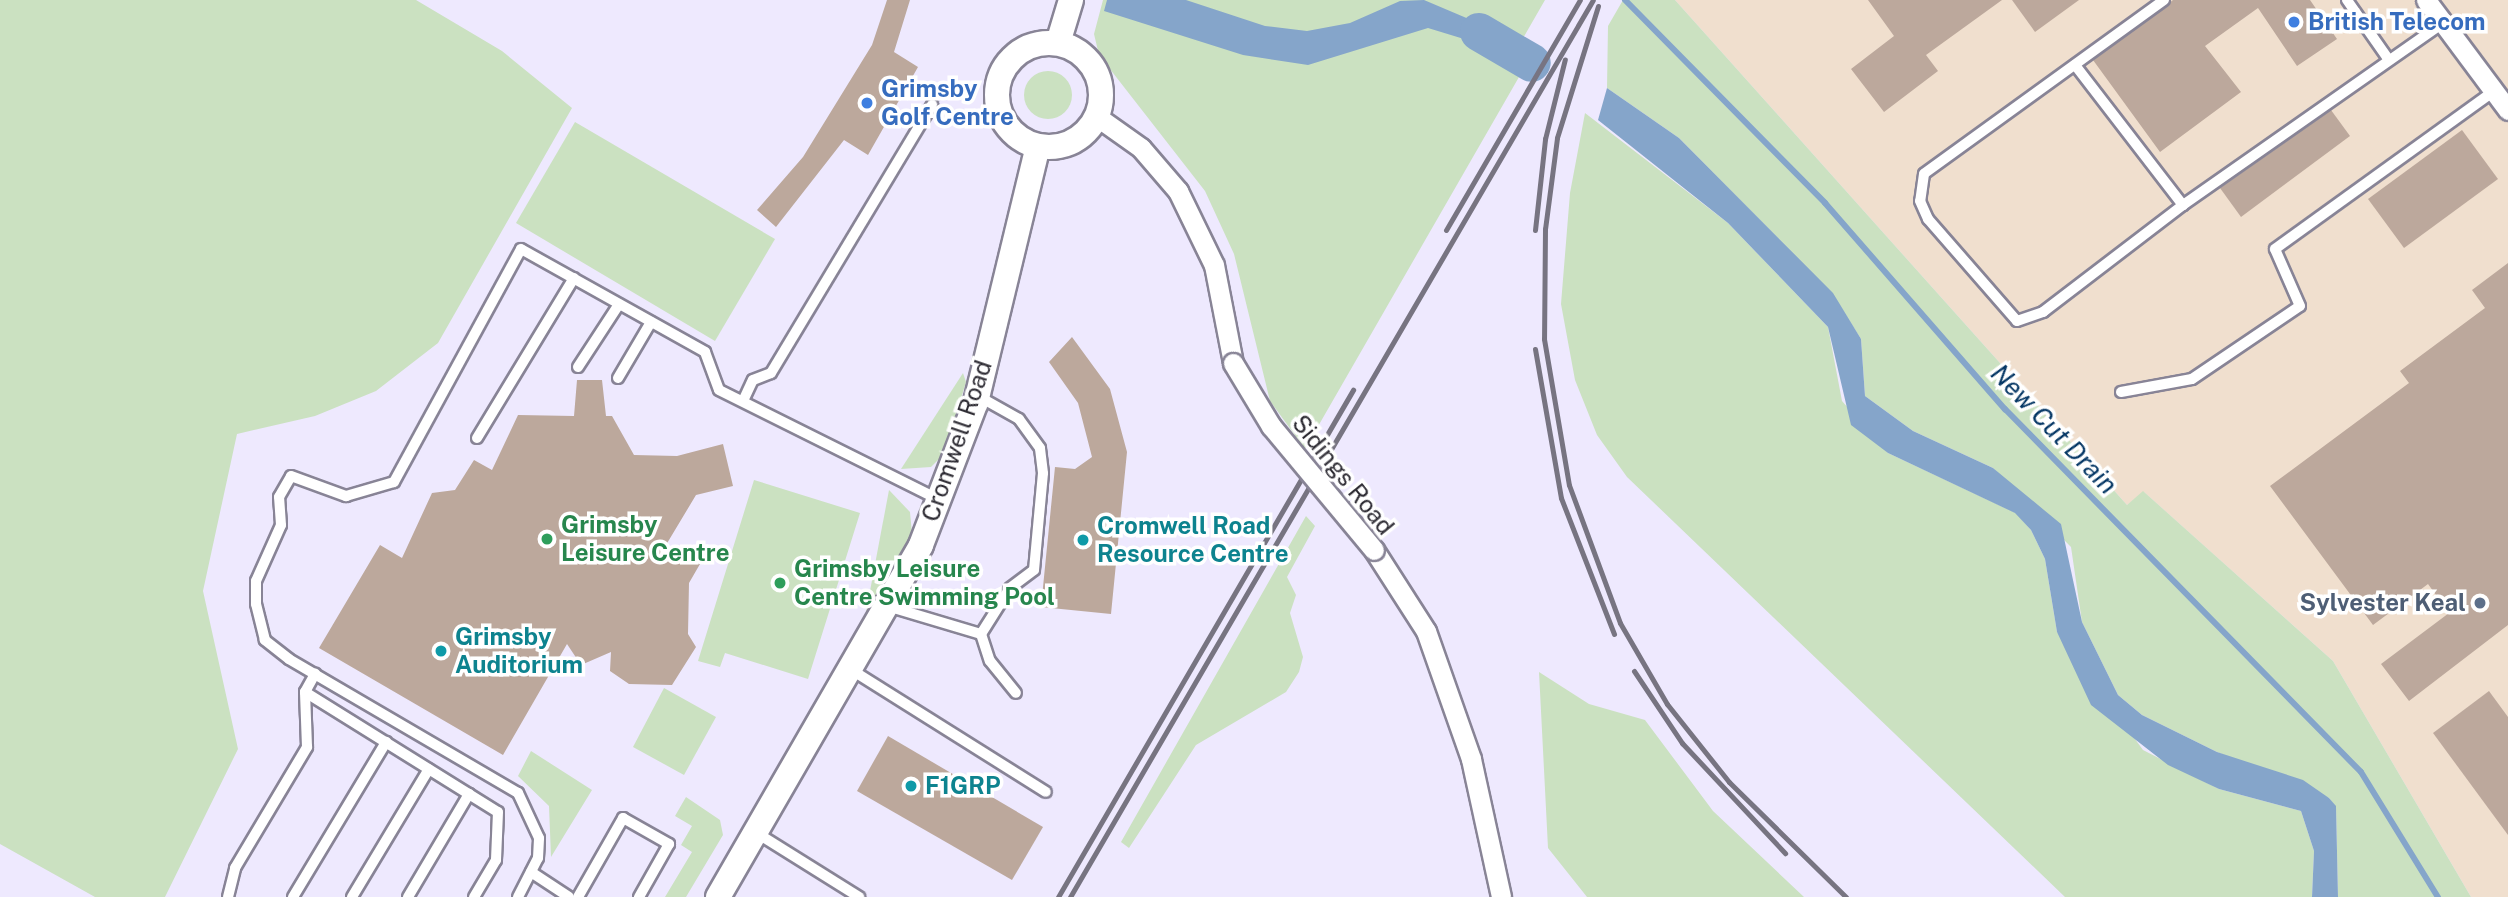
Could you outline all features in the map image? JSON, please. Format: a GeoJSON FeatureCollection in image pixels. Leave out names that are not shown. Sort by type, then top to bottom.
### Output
{"type":"FeatureCollection","features":[{"type":"Feature","properties":{"kind":"street"},"geometry":{"type":"LineString","coordinates":[[2426,0],[2508,110]]}},
{"type":"Feature","properties":{"kind":"street"},"geometry":{"type":"LineString","coordinates":[[1058,43],[1070,3]]}},
{"type":"Feature","properties":{"kind":"street"},"geometry":{"type":"LineString","coordinates":[[1058,43],[1090,62],[1101,97],[1096,116],[1072,141],[1038,146],[1003,119],[1000,76],[1023,49],[1058,43]]}},
{"type":"Feature","properties":{"kind":"street","name":"Sidings Road"},"geometry":{"type":"LineString","coordinates":[[1096,116],[1142,148],[1178,191],[1214,265],[1233,363],[1271,426],[1374,550],[1426,631],[1471,759],[1501,897]]}},
{"type":"Feature","properties":{"kind":"street","name":"Cromwell Road"},"geometry":{"type":"LineString","coordinates":[[718,897],[886,605],[938,500],[977,396],[1038,146]]}},
{"type":"Feature","properties":{"kind":"lane"},"geometry":{"type":"LineString","coordinates":[[2164,0],[1924,174],[1920,201],[1928,219],[2017,321],[2043,312],[2183,205],[2443,23]]}},
{"type":"Feature","properties":{"kind":"lane"},"geometry":{"type":"LineString","coordinates":[[2347,0],[2389,60]]}},
{"type":"Feature","properties":{"kind":"lane"},"geometry":{"type":"LineString","coordinates":[[2075,65],[2183,205]]}},
{"type":"Feature","properties":{"kind":"lane"},"geometry":{"type":"LineString","coordinates":[[2121,391],[2192,380],[2273,328],[2300,306],[2275,249],[2494,91]]}},
{"type":"Feature","properties":{"kind":"lane"},"geometry":{"type":"LineString","coordinates":[[743,401],[753,380],[771,373],[932,105]]}},
{"type":"Feature","properties":{"kind":"lane"},"geometry":{"type":"LineString","coordinates":[[518,897],[531,872],[539,838],[518,793],[316,674],[265,640],[256,623],[256,581],[281,525],[279,497],[291,476],[346,496],[394,482],[521,249],[705,352],[719,390],[938,500]]}},
{"type":"Feature","properties":{"kind":"lane"},"geometry":{"type":"LineString","coordinates":[[477,438],[574,278]]}},
{"type":"Feature","properties":{"kind":"lane"},"geometry":{"type":"LineString","coordinates":[[578,367],[619,304]]}},
{"type":"Feature","properties":{"kind":"lane"},"geometry":{"type":"LineString","coordinates":[[618,378],[651,322]]}},
{"type":"Feature","properties":{"kind":"lane"},"geometry":{"type":"LineString","coordinates":[[977,396],[1030,429],[1043,472],[1034,570],[1010,588],[981,634]]}},
{"type":"Feature","properties":{"kind":"lane"},"geometry":{"type":"LineString","coordinates":[[886,605],[981,634]]}},
{"type":"Feature","properties":{"kind":"lane"},"geometry":{"type":"LineString","coordinates":[[981,634],[990,661],[1016,693]]}},
{"type":"Feature","properties":{"kind":"lane"},"geometry":{"type":"LineString","coordinates":[[849,669],[1046,792]]}},
{"type":"Feature","properties":{"kind":"lane"},"geometry":{"type":"LineString","coordinates":[[228,897],[234,868],[307,747],[305,692],[316,674]]}},
{"type":"Feature","properties":{"kind":"lane"},"geometry":{"type":"LineString","coordinates":[[305,692],[498,813],[496,860],[474,897]]}},
{"type":"Feature","properties":{"kind":"lane"},"geometry":{"type":"LineString","coordinates":[[293,897],[386,742]]}},
{"type":"Feature","properties":{"kind":"lane"},"geometry":{"type":"LineString","coordinates":[[352,897],[429,769]]}},
{"type":"Feature","properties":{"kind":"lane"},"geometry":{"type":"LineString","coordinates":[[408,897],[470,794]]}},
{"type":"Feature","properties":{"kind":"lane"},"geometry":{"type":"LineString","coordinates":[[578,897],[623,818],[669,844],[639,897]]}},
{"type":"Feature","properties":{"kind":"lane"},"geometry":{"type":"LineString","coordinates":[[754,832],[859,897]]}},
{"type":"Feature","properties":{"kind":"lane"},"geometry":{"type":"LineString","coordinates":[[531,872],[569,897]]}},
{"type":"Feature","properties":{"kind":"shaded area"},"geometry":{"type":"Polygon","coordinates":[[[1675,0],[2508,0],[2508,897],[2471,897],[2333,661],[2144,492],[2127,505],[1675,0]]]}},
{"type":"Feature","properties":{"kind":"green space"},"geometry":{"type":"Polygon","coordinates":[[[0,0],[416,0],[502,51],[572,108],[438,343],[376,391],[315,416],[237,434],[203,591],[238,749],[165,897],[95,897],[0,844],[0,0]]]}},
{"type":"Feature","properties":{"kind":"green space"},"geometry":{"type":"Polygon","coordinates":[[[1103,0],[1545,0],[1522,40],[1534,47],[1519,77],[1305,449],[1270,401],[1234,254],[1205,191],[1099,55],[1094,34],[1103,0]]]}},
{"type":"Feature","properties":{"kind":"green space"},"geometry":{"type":"Polygon","coordinates":[[[1623,0],[1675,0],[2127,505],[2143,491],[2333,661],[2471,897],[2338,897],[2336,807],[2329,798],[2217,752],[2142,715],[2118,695],[2082,622],[2071,547],[1993,468],[1913,431],[1865,396],[1861,339],[1832,293],[1679,138],[1607,88],[1608,26],[1623,0]]]}},
{"type":"Feature","properties":{"kind":"green space"},"geometry":{"type":"Polygon","coordinates":[[[1048,71],[1065,78],[1072,95],[1065,112],[1048,119],[1031,112],[1024,95],[1031,78],[1048,71]]]}},
{"type":"Feature","properties":{"kind":"green space"},"geometry":{"type":"Polygon","coordinates":[[[1585,113],[1728,223],[1828,327],[1842,401],[1888,453],[2016,513],[2031,530],[2045,559],[2057,632],[2143,750],[2219,789],[2301,811],[2314,851],[2312,897],[2065,897],[1627,477],[1597,435],[1575,380],[1561,304],[1570,193],[1585,113]]]}},
{"type":"Feature","properties":{"kind":"green space"},"geometry":{"type":"Polygon","coordinates":[[[575,122],[775,239],[715,341],[516,223],[575,122]]]}},
{"type":"Feature","properties":{"kind":"green space"},"geometry":{"type":"Polygon","coordinates":[[[963,373],[966,382],[945,453],[931,467],[901,469],[963,373]]]}},
{"type":"Feature","properties":{"kind":"green space","name":"Grimsby Leisure Centre Swimming Pool"},"geometry":{"type":"Polygon","coordinates":[[[754,480],[860,513],[808,679],[725,653],[720,667],[698,661],[754,480]]]}},
{"type":"Feature","properties":{"kind":"green space"},"geometry":{"type":"Polygon","coordinates":[[[889,490],[910,512],[912,534],[863,628],[889,490]]]}},
{"type":"Feature","properties":{"kind":"green space"},"geometry":{"type":"Polygon","coordinates":[[[1306,516],[1315,526],[1287,577],[1296,595],[1290,613],[1303,657],[1299,672],[1286,692],[1196,745],[1129,848],[1121,842],[1306,516]]]}},
{"type":"Feature","properties":{"kind":"green space"},"geometry":{"type":"Polygon","coordinates":[[[1539,672],[1589,704],[1645,720],[1713,811],[1804,897],[1587,897],[1548,848],[1539,672]]]}},
{"type":"Feature","properties":{"kind":"green space"},"geometry":{"type":"Polygon","coordinates":[[[664,688],[716,717],[684,775],[633,747],[664,688]]]}},
{"type":"Feature","properties":{"kind":"green space"},"geometry":{"type":"Polygon","coordinates":[[[531,751],[592,790],[551,857],[549,806],[518,776],[531,751]]]}},
{"type":"Feature","properties":{"kind":"green space"},"geometry":{"type":"Polygon","coordinates":[[[686,797],[720,820],[723,835],[686,897],[665,897],[692,852],[681,845],[692,826],[675,816],[686,797]]]}},
{"type":"Feature","properties":{"kind":"water"},"geometry":{"type":"Polygon","coordinates":[[[1107,0],[1186,0],[1265,26],[1307,31],[1350,23],[1400,1],[1424,0],[1530,45],[1515,74],[1464,39],[1428,28],[1308,65],[1243,55],[1104,11],[1107,0]]]}},
{"type":"Feature","properties":{"kind":"water"},"geometry":{"type":"Polygon","coordinates":[[[1607,88],[1679,138],[1833,293],[1861,339],[1865,396],[1913,431],[1993,468],[2061,524],[2082,622],[2118,695],[2142,715],[2217,752],[2303,780],[2329,798],[2336,806],[2338,897],[2312,897],[2314,851],[2301,811],[2219,789],[2168,765],[2091,705],[2057,632],[2045,559],[2031,530],[2015,513],[1888,453],[1851,425],[1828,327],[1728,223],[1598,120],[1607,88]]]}},
{"type":"Feature","properties":{"kind":"building","name":"Grimsby Golf Centre"},"geometry":{"type":"Polygon","coordinates":[[[887,0],[910,0],[894,52],[918,67],[868,155],[844,140],[776,227],[757,210],[803,157],[872,45],[887,0]]]}},
{"type":"Feature","properties":{"kind":"building"},"geometry":{"type":"Polygon","coordinates":[[[1868,0],[2002,0],[1926,55],[1938,71],[1884,112],[1851,69],[1894,36],[1868,0]]]}},
{"type":"Feature","properties":{"kind":"building"},"geometry":{"type":"Polygon","coordinates":[[[2012,0],[2079,0],[2035,32],[2012,0]]]}},
{"type":"Feature","properties":{"kind":"building"},"geometry":{"type":"Polygon","coordinates":[[[2173,0],[2310,0],[2337,39],[2297,66],[2258,8],[2205,46],[2241,92],[2160,152],[2093,60],[2173,0]]]}},
{"type":"Feature","properties":{"kind":"building"},"geometry":{"type":"Polygon","coordinates":[[[2331,110],[2350,136],[2241,217],[2220,188],[2331,110]]]}},
{"type":"Feature","properties":{"kind":"building"},"geometry":{"type":"Polygon","coordinates":[[[2462,130],[2498,179],[2404,248],[2368,199],[2462,130]]]}},
{"type":"Feature","properties":{"kind":"building"},"geometry":{"type":"Polygon","coordinates":[[[2508,263],[2508,625],[2409,701],[2381,664],[2449,613],[2428,584],[2373,625],[2270,486],[2409,383],[2400,371],[2485,308],[2472,290],[2508,263]]]}},
{"type":"Feature","properties":{"kind":"building","name":"Cromwell Road Resource Centre"},"geometry":{"type":"Polygon","coordinates":[[[1072,337],[1110,389],[1127,452],[1111,614],[1041,607],[1055,467],[1075,469],[1092,457],[1078,403],[1049,362],[1072,337]]]}},
{"type":"Feature","properties":{"kind":"building","name":"Grimsby Leisure Centre"},"geometry":{"type":"Polygon","coordinates":[[[577,380],[602,380],[606,416],[612,416],[634,455],[677,456],[723,444],[733,486],[696,495],[663,550],[711,545],[689,583],[688,634],[696,647],[672,685],[629,684],[610,671],[611,652],[581,665],[567,644],[503,755],[319,648],[380,545],[402,558],[432,493],[455,490],[474,460],[492,470],[518,415],[574,416],[577,380]]]}},
{"type":"Feature","properties":{"kind":"building"},"geometry":{"type":"Polygon","coordinates":[[[2489,691],[2508,717],[2508,835],[2433,733],[2489,691]]]}},
{"type":"Feature","properties":{"kind":"building"},"geometry":{"type":"Polygon","coordinates":[[[888,736],[1043,827],[1012,880],[857,791],[888,736]]]}},
{"type":"Feature","properties":{"kind":"waterway","name":"New Cut Drain"},"geometry":{"type":"LineString","coordinates":[[1625,0],[1825,203],[2005,409],[2361,772],[2438,897]]}},
{"type":"Feature","properties":{"kind":"waterway"},"geometry":{"type":"LineString","coordinates":[[1479,32],[1532,63]]}},
{"type":"Feature","properties":{"kind":"railway"},"geometry":{"type":"LineString","coordinates":[[1446,230],[1580,0]]}},
{"type":"Feature","properties":{"kind":"railway"},"geometry":{"type":"LineString","coordinates":[[1070,897],[1593,0]]}},
{"type":"Feature","properties":{"kind":"railway"},"geometry":{"type":"LineString","coordinates":[[1598,6],[1557,138],[1545,229],[1544,339],[1569,485],[1620,623],[1667,704],[1729,782],[1846,897]]}},
{"type":"Feature","properties":{"kind":"railway"},"geometry":{"type":"LineString","coordinates":[[1535,230],[1545,139],[1565,59]]}},
{"type":"Feature","properties":{"kind":"railway"},"geometry":{"type":"LineString","coordinates":[[1535,349],[1561,498],[1614,634]]}},
{"type":"Feature","properties":{"kind":"railway"},"geometry":{"type":"LineString","coordinates":[[1058,897],[1353,390]]}},
{"type":"Feature","properties":{"kind":"railway"},"geometry":{"type":"LineString","coordinates":[[1634,671],[1682,743],[1785,853]]}},
{"type":"Feature","properties":{"kind":"place","name":"British Telecom"},"geometry":{"type":"Point","coordinates":[2294,22]}},
{"type":"Feature","properties":{"kind":"place","name":"Grimsby Golf Centre"},"geometry":{"type":"Point","coordinates":[867,103]}},
{"type":"Feature","properties":{"kind":"place","name":"Grimsby Leisure Centre"},"geometry":{"type":"Point","coordinates":[547,539]}},
{"type":"Feature","properties":{"kind":"place","name":"Cromwell Road Resource Centre"},"geometry":{"type":"Point","coordinates":[1083,540]}},
{"type":"Feature","properties":{"kind":"place","name":"Grimsby Leisure Centre Swimming Pool"},"geometry":{"type":"Point","coordinates":[780,583]}},
{"type":"Feature","properties":{"kind":"place","name":"Sylvester Keal"},"geometry":{"type":"Point","coordinates":[2480,603]}},
{"type":"Feature","properties":{"kind":"place","name":"Grimsby Auditorium"},"geometry":{"type":"Point","coordinates":[441,651]}},
{"type":"Feature","properties":{"kind":"place","name":"F1GRP"},"geometry":{"type":"Point","coordinates":[911,786]}}]}
